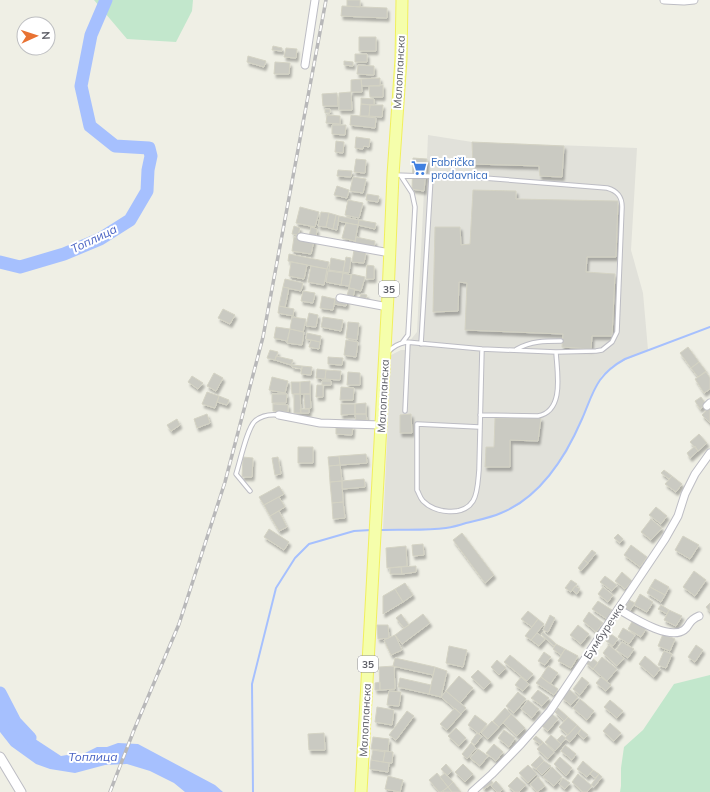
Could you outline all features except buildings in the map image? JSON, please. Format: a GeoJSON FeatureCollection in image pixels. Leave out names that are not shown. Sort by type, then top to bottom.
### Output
{"type":"FeatureCollection","features":[{"type":"Feature","properties":{"kind":"main road","name":"Малопланска"},"geometry":{"type":"LineString","coordinates":[[361,792],[390,253],[397,175],[402,0]]}},
{"type":"Feature","properties":{"kind":"street"},"geometry":{"type":"LineString","coordinates":[[305,65],[315,0]]}},
{"type":"Feature","properties":{"kind":"street"},"geometry":{"type":"LineString","coordinates":[[664,0],[692,0]]}},
{"type":"Feature","properties":{"kind":"street"},"geometry":{"type":"LineString","coordinates":[[301,237],[390,253]]}},
{"type":"Feature","properties":{"kind":"street"},"geometry":{"type":"LineString","coordinates":[[340,298],[388,307]]}},
{"type":"Feature","properties":{"kind":"street"},"geometry":{"type":"LineString","coordinates":[[279,414],[320,423],[381,426]]}},
{"type":"Feature","properties":{"kind":"street","name":"Бумбуречка"},"geometry":{"type":"LineString","coordinates":[[472,792],[521,744],[550,712],[665,539],[678,516],[685,494],[695,474],[710,453]]}},
{"type":"Feature","properties":{"kind":"street"},"geometry":{"type":"LineString","coordinates":[[618,609],[652,628],[666,632],[678,632],[684,630],[692,619],[699,616]]}},
{"type":"Feature","properties":{"kind":"street"},"geometry":{"type":"LineString","coordinates":[[0,758],[21,792]]}},
{"type":"Feature","properties":{"kind":"lane"},"geometry":{"type":"LineString","coordinates":[[384,356],[393,346],[402,343],[482,349],[556,352],[602,350],[610,345],[615,339],[617,332],[622,201],[614,190],[608,188],[484,178],[397,175]]}},
{"type":"Feature","properties":{"kind":"lane"},"geometry":{"type":"LineString","coordinates":[[397,175],[412,193],[415,206],[408,335],[402,343]]}},
{"type":"Feature","properties":{"kind":"lane"},"geometry":{"type":"LineString","coordinates":[[421,344],[431,177]]}},
{"type":"Feature","properties":{"kind":"lane"},"geometry":{"type":"LineString","coordinates":[[516,350],[533,342],[561,341]]}},
{"type":"Feature","properties":{"kind":"lane"},"geometry":{"type":"LineString","coordinates":[[404,411],[408,343]]}},
{"type":"Feature","properties":{"kind":"lane"},"geometry":{"type":"LineString","coordinates":[[479,427],[417,424],[417,490],[421,500],[442,510],[457,511],[466,508],[473,500],[477,488],[479,470],[482,349]]}},
{"type":"Feature","properties":{"kind":"lane"},"geometry":{"type":"LineString","coordinates":[[480,415],[538,416],[544,415],[550,411],[555,404],[557,395],[556,352]]}},
{"type":"Feature","properties":{"kind":"lane"},"geometry":{"type":"LineString","coordinates":[[250,491],[236,474],[250,427],[256,420],[271,414],[279,414]]}},
{"type":"Feature","properties":{"kind":"shaded area"},"geometry":{"type":"Polygon","coordinates":[[[428,135],[472,142],[637,148],[631,250],[643,293],[648,350],[612,366],[602,375],[567,452],[540,486],[520,504],[503,513],[485,519],[446,528],[383,530],[391,355],[401,350],[407,350],[408,343],[417,332],[424,191],[412,189],[413,158],[427,159],[428,135]]]}},
{"type":"Feature","properties":{"kind":"green space"},"geometry":{"type":"Polygon","coordinates":[[[94,0],[193,0],[192,11],[176,42],[127,39],[94,0]]]}},
{"type":"Feature","properties":{"kind":"green space"},"geometry":{"type":"Polygon","coordinates":[[[710,675],[710,792],[620,792],[624,747],[643,730],[674,684],[710,675]]]}},
{"type":"Feature","properties":{"kind":"water"},"geometry":{"type":"Polygon","coordinates":[[[0,701],[11,719],[29,735],[61,756],[73,754],[81,755],[97,747],[107,747],[118,743],[138,744],[215,785],[223,792],[185,792],[174,783],[150,771],[127,764],[105,765],[75,773],[50,769],[36,764],[11,746],[0,732],[0,701]]]}},
{"type":"Feature","properties":{"kind":"waterway","name":"Топлица"},"geometry":{"type":"LineString","coordinates":[[0,262],[20,267],[64,254],[100,239],[130,220],[147,191],[148,170],[151,156],[149,148],[115,146],[90,126],[81,86],[91,35],[106,0]]}},
{"type":"Feature","properties":{"kind":"waterway"},"geometry":{"type":"LineString","coordinates":[[379,530],[449,528],[493,516],[515,506],[540,486],[560,461],[576,433],[597,384],[608,371],[625,359],[710,327]]}},
{"type":"Feature","properties":{"kind":"waterway"},"geometry":{"type":"LineString","coordinates":[[253,792],[252,684],[276,588],[295,558],[309,544],[354,531],[371,530]]}},
{"type":"Feature","properties":{"kind":"waterway","name":"Топлица"},"geometry":{"type":"LineString","coordinates":[[0,693],[15,722],[30,738]]}},
{"type":"Feature","properties":{"kind":"railway"},"geometry":{"type":"LineString","coordinates":[[110,792],[134,730],[179,624],[225,482],[263,337],[326,0]]}},
{"type":"Feature","properties":{"kind":"place","name":"Fabrička prodavnica"},"geometry":{"type":"Point","coordinates":[419,168]}}]}
